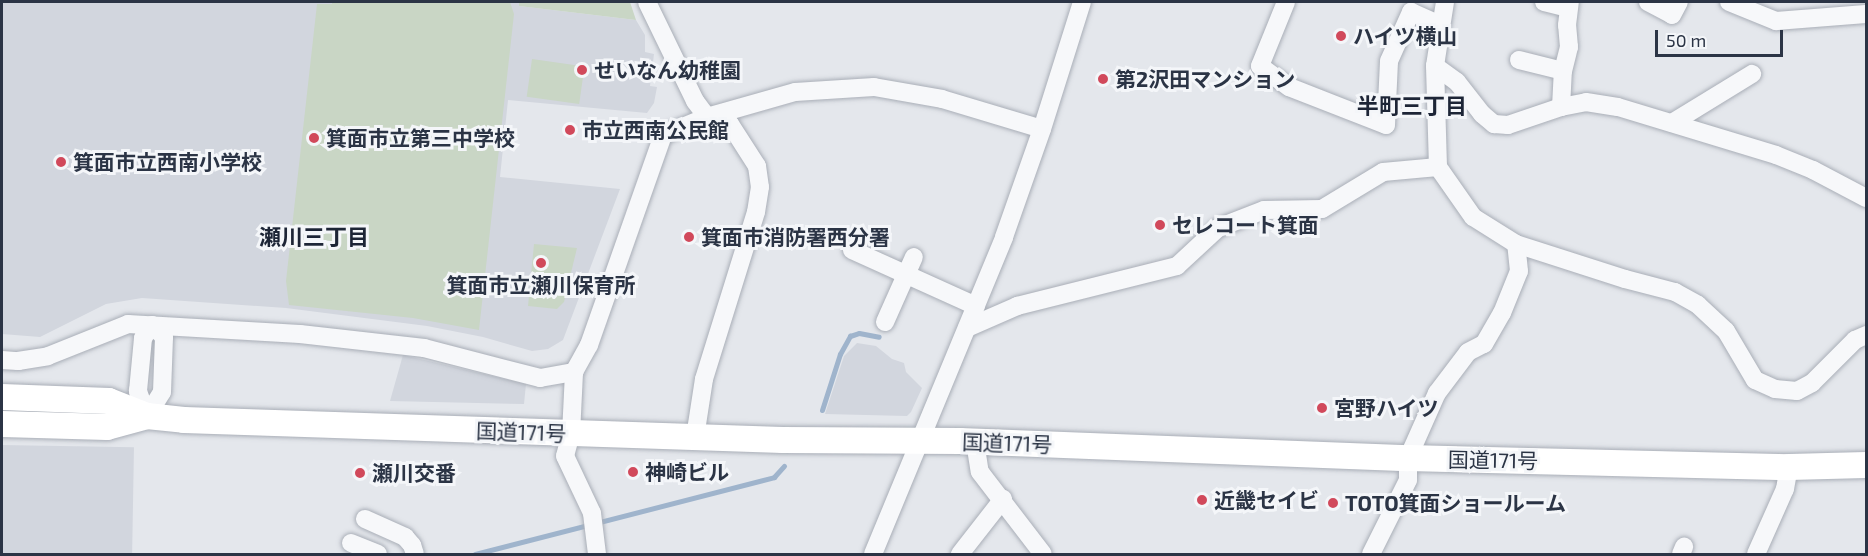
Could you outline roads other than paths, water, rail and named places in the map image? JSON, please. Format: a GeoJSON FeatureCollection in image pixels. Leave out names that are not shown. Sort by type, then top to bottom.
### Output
{"type":"FeatureCollection","features":[{"type":"Feature","properties":{"kind":"highway","name":"国道171号"},"geometry":{"type":"LineString","coordinates":[[2,398],[109,401],[147,416]]}},
{"type":"Feature","properties":{"kind":"highway","name":"国道171号"},"geometry":{"type":"LineString","coordinates":[[2,424],[108,427],[147,416],[570,434],[975,442],[1408,458],[1789,468],[1866,465]]}},
{"type":"Feature","properties":{"kind":"street"},"geometry":{"type":"LineString","coordinates":[[647,2],[695,101],[708,117],[730,124],[757,166],[760,187],[756,212],[704,379],[695,437]]}},
{"type":"Feature","properties":{"kind":"street"},"geometry":{"type":"LineString","coordinates":[[873,555],[976,306],[1042,129],[1082,2]]}},
{"type":"Feature","properties":{"kind":"street"},"geometry":{"type":"LineString","coordinates":[[1287,2],[1260,66],[1289,87],[1386,125],[1389,61],[1412,12],[1440,24]]}},
{"type":"Feature","properties":{"kind":"street"},"geometry":{"type":"LineString","coordinates":[[1444,2],[1436,66],[1438,167],[1473,217],[1516,244],[1625,279],[1674,292],[1698,305],[1726,331],[1755,380],[1775,389],[1797,391],[1812,383],[1855,340],[1866,335]]}},
{"type":"Feature","properties":{"kind":"street"},"geometry":{"type":"LineString","coordinates":[[1544,2],[1569,5],[1569,47],[1563,71],[1561,107]]}},
{"type":"Feature","properties":{"kind":"street"},"geometry":{"type":"LineString","coordinates":[[1648,2],[1672,15],[1678,2]]}},
{"type":"Feature","properties":{"kind":"street"},"geometry":{"type":"LineString","coordinates":[[1729,2],[1776,21],[1866,14]]}},
{"type":"Feature","properties":{"kind":"street"},"geometry":{"type":"LineString","coordinates":[[1519,60],[1563,71]]}},
{"type":"Feature","properties":{"kind":"street"},"geometry":{"type":"LineString","coordinates":[[1436,66],[1457,82],[1482,114],[1494,124],[1508,125],[1561,107],[1586,102],[1618,107],[1785,159],[1831,178],[1866,198]]}},
{"type":"Feature","properties":{"kind":"street"},"geometry":{"type":"LineString","coordinates":[[1672,123],[1752,74]]}},
{"type":"Feature","properties":{"kind":"street"},"geometry":{"type":"LineString","coordinates":[[597,555],[593,524],[565,456],[570,434],[574,372],[589,345],[663,135],[708,117],[795,92],[874,87],[942,99],[1042,129]]}},
{"type":"Feature","properties":{"kind":"street"},"geometry":{"type":"LineString","coordinates":[[967,327],[1017,306],[1177,266],[1218,228],[1264,210],[1322,209],[1383,172],[1438,167]]}},
{"type":"Feature","properties":{"kind":"street"},"geometry":{"type":"LineString","coordinates":[[1371,555],[1408,480],[1408,458],[1437,393],[1468,352],[1484,344],[1502,313],[1519,270],[1516,244]]}},
{"type":"Feature","properties":{"kind":"street"},"geometry":{"type":"LineString","coordinates":[[852,250],[976,306]]}},
{"type":"Feature","properties":{"kind":"street"},"geometry":{"type":"LineString","coordinates":[[885,322],[914,257]]}},
{"type":"Feature","properties":{"kind":"street"},"geometry":{"type":"LineString","coordinates":[[2,360],[18,361],[48,356],[128,324],[300,334],[424,348],[540,378],[574,372]]}},
{"type":"Feature","properties":{"kind":"street"},"geometry":{"type":"LineString","coordinates":[[147,416],[162,392],[164,337],[152,325]]}},
{"type":"Feature","properties":{"kind":"street"},"geometry":{"type":"LineString","coordinates":[[975,442],[980,472],[1003,499],[1043,555]]}},
{"type":"Feature","properties":{"kind":"street"},"geometry":{"type":"LineString","coordinates":[[1756,555],[1785,489],[1789,468]]}},
{"type":"Feature","properties":{"kind":"street"},"geometry":{"type":"LineString","coordinates":[[964,552],[1003,499]]}},
{"type":"Feature","properties":{"kind":"street"},"geometry":{"type":"LineString","coordinates":[[365,519],[405,537],[412,545],[415,555]]}},
{"type":"Feature","properties":{"kind":"street"},"geometry":{"type":"LineString","coordinates":[[351,543],[378,555]]}},
{"type":"Feature","properties":{"kind":"waterway"},"geometry":{"type":"LineString","coordinates":[[822,410],[840,354],[850,336],[859,333],[879,337]]}},
{"type":"Feature","properties":{"kind":"waterway"},"geometry":{"type":"LineString","coordinates":[[475,554],[774,477],[784,466]]}},
{"type":"Feature","properties":{"kind":"place","name":"ハイツ横山"},"geometry":{"type":"Point","coordinates":[1341,36]}},
{"type":"Feature","properties":{"kind":"place","name":"せいなん幼稚園"},"geometry":{"type":"Point","coordinates":[582,70]}},
{"type":"Feature","properties":{"kind":"place","name":"第2沢田マンション"},"geometry":{"type":"Point","coordinates":[1103,79]}},
{"type":"Feature","properties":{"kind":"place","name":"市立西南公民館"},"geometry":{"type":"Point","coordinates":[570,130]}},
{"type":"Feature","properties":{"kind":"place","name":"箕面市立第三中学校"},"geometry":{"type":"Point","coordinates":[314,138]}},
{"type":"Feature","properties":{"kind":"place","name":"箕面市立西南小学校"},"geometry":{"type":"Point","coordinates":[61,162]}},
{"type":"Feature","properties":{"kind":"place","name":"セレコート箕面"},"geometry":{"type":"Point","coordinates":[1160,225]}},
{"type":"Feature","properties":{"kind":"place","name":"箕面市消防署西分署"},"geometry":{"type":"Point","coordinates":[689,237]}},
{"type":"Feature","properties":{"kind":"place","name":"箕面市立瀬川保育所"},"geometry":{"type":"Point","coordinates":[541,263]}},
{"type":"Feature","properties":{"kind":"place","name":"宮野ハイツ"},"geometry":{"type":"Point","coordinates":[1322,408]}},
{"type":"Feature","properties":{"kind":"place","name":"神崎ビル"},"geometry":{"type":"Point","coordinates":[633,472]}},
{"type":"Feature","properties":{"kind":"place","name":"瀬川交番"},"geometry":{"type":"Point","coordinates":[360,473]}},
{"type":"Feature","properties":{"kind":"place","name":"近畿セイビ"},"geometry":{"type":"Point","coordinates":[1202,500]}},
{"type":"Feature","properties":{"kind":"place","name":"TOTO箕面ショールーム"},"geometry":{"type":"Point","coordinates":[1333,503]}},
{"type":"Feature","properties":{"kind":"district","name":"半町三丁目"},"geometry":{"type":"Point","coordinates":[1412,106]}},
{"type":"Feature","properties":{"kind":"district","name":"瀬川三丁目"},"geometry":{"type":"Point","coordinates":[314,237]}}]}
